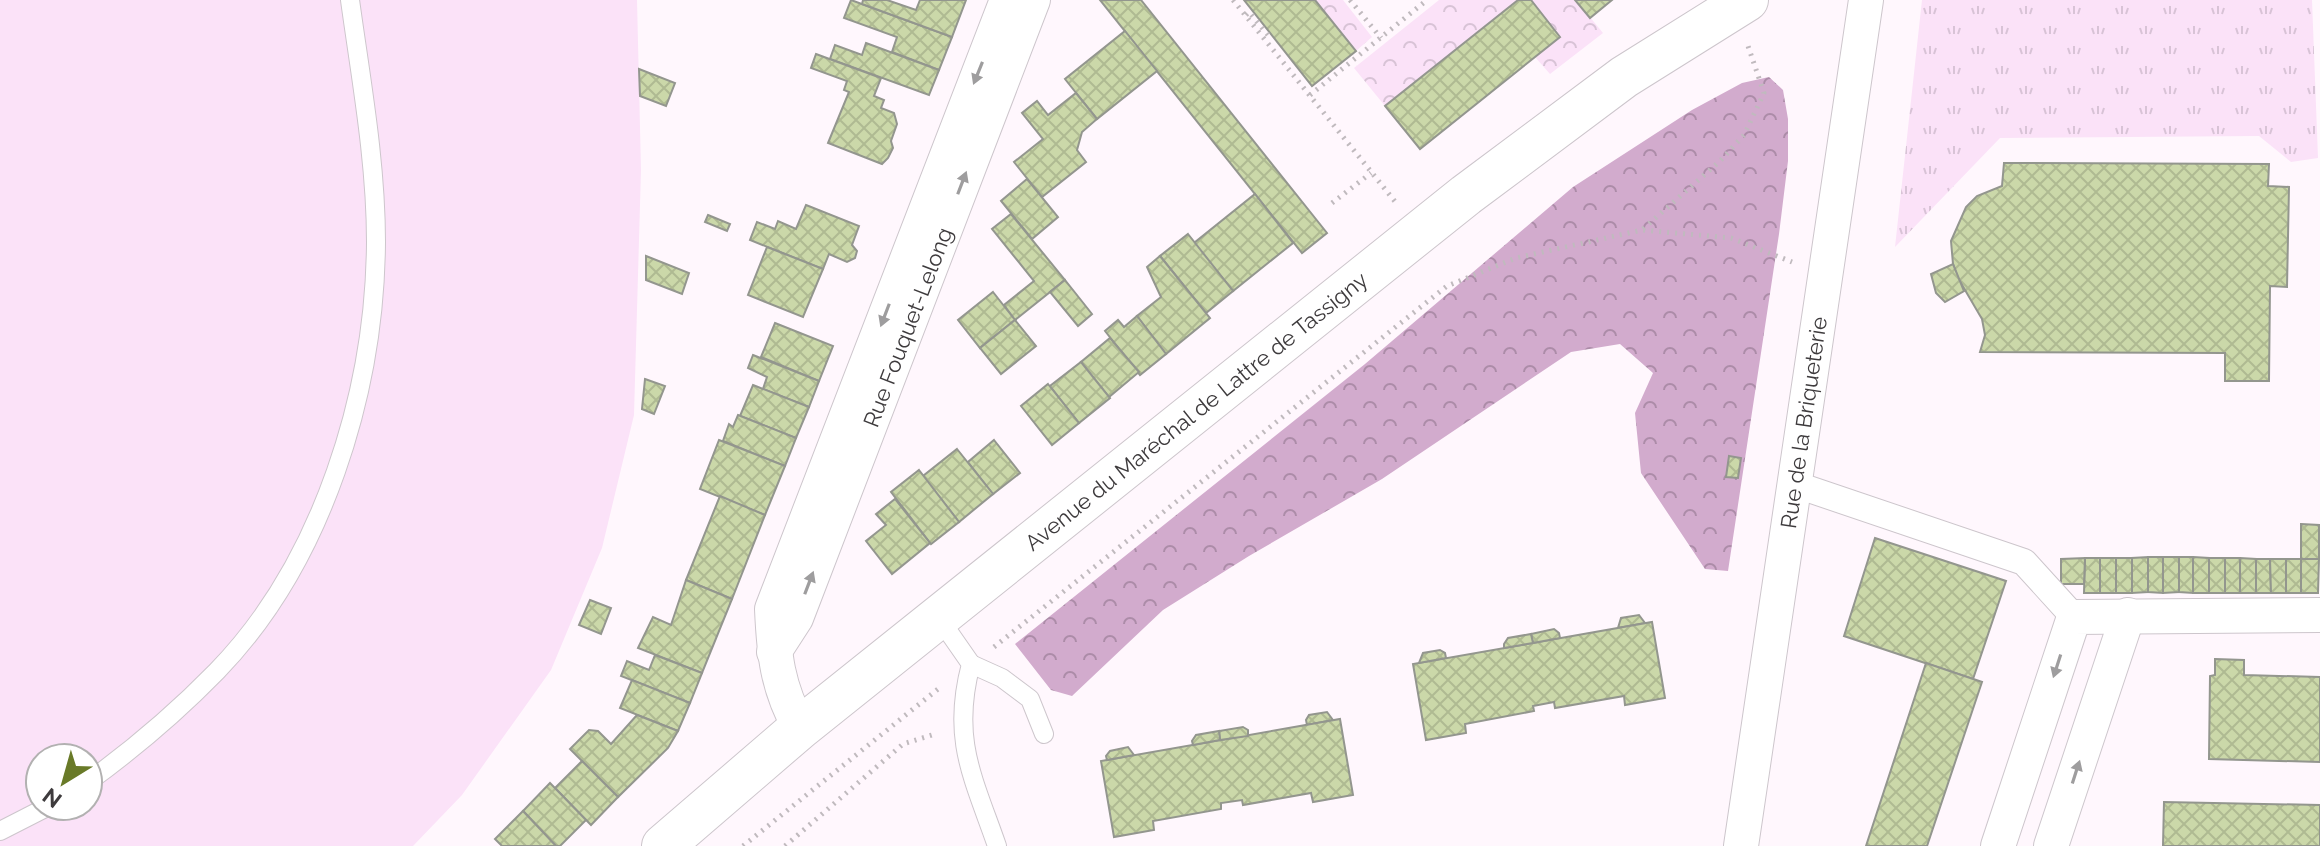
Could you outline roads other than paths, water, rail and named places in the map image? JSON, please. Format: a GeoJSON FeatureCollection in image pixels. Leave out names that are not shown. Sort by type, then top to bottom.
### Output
{"type":"FeatureCollection","features":[{"type":"Feature","properties":{"kind":"street","name":"Rue Fouquet-Lelong"},"geometry":{"type":"LineString","coordinates":[[800,728],[777,673],[772,609],[1007,0]]}},
{"type":"Feature","properties":{"kind":"street","name":"Rue Fouquet-Lelong"},"geometry":{"type":"LineString","coordinates":[[774,652],[796,618],[1033,0]]}},
{"type":"Feature","properties":{"kind":"street","name":"Rue de la Briqueterie"},"geometry":{"type":"LineString","coordinates":[[1741,846],[1866,0]]}},
{"type":"Feature","properties":{"kind":"street","name":"Avenue du Maréchal de Lattre de Tassigny"},"geometry":{"type":"LineString","coordinates":[[663,846],[800,728],[1530,146],[1624,77],[1746,17]]}},
{"type":"Feature","properties":{"kind":"street"},"geometry":{"type":"LineString","coordinates":[[1794,484],[2024,562],[2074,617],[2320,615]]}},
{"type":"Feature","properties":{"kind":"street"},"geometry":{"type":"LineString","coordinates":[[2051,846],[2128,615]]}},
{"type":"Feature","properties":{"kind":"street"},"geometry":{"type":"LineString","coordinates":[[1998,846],[2074,617]]}},
{"type":"Feature","properties":{"kind":"lane"},"geometry":{"type":"LineString","coordinates":[[104,770],[130,751],[217,671],[254,626],[306,543],[342,453],[361,382],[376,243],[372,171],[350,0]]}},
{"type":"Feature","properties":{"kind":"lane"},"geometry":{"type":"LineString","coordinates":[[939,618],[971,664],[1002,678],[1030,699],[1044,734]]}},
{"type":"Feature","properties":{"kind":"lane"},"geometry":{"type":"LineString","coordinates":[[971,664],[962,696],[963,744],[997,846]]}},
{"type":"Feature","properties":{"kind":"lane"},"geometry":{"type":"LineString","coordinates":[[0,831],[24,819]]}}]}
